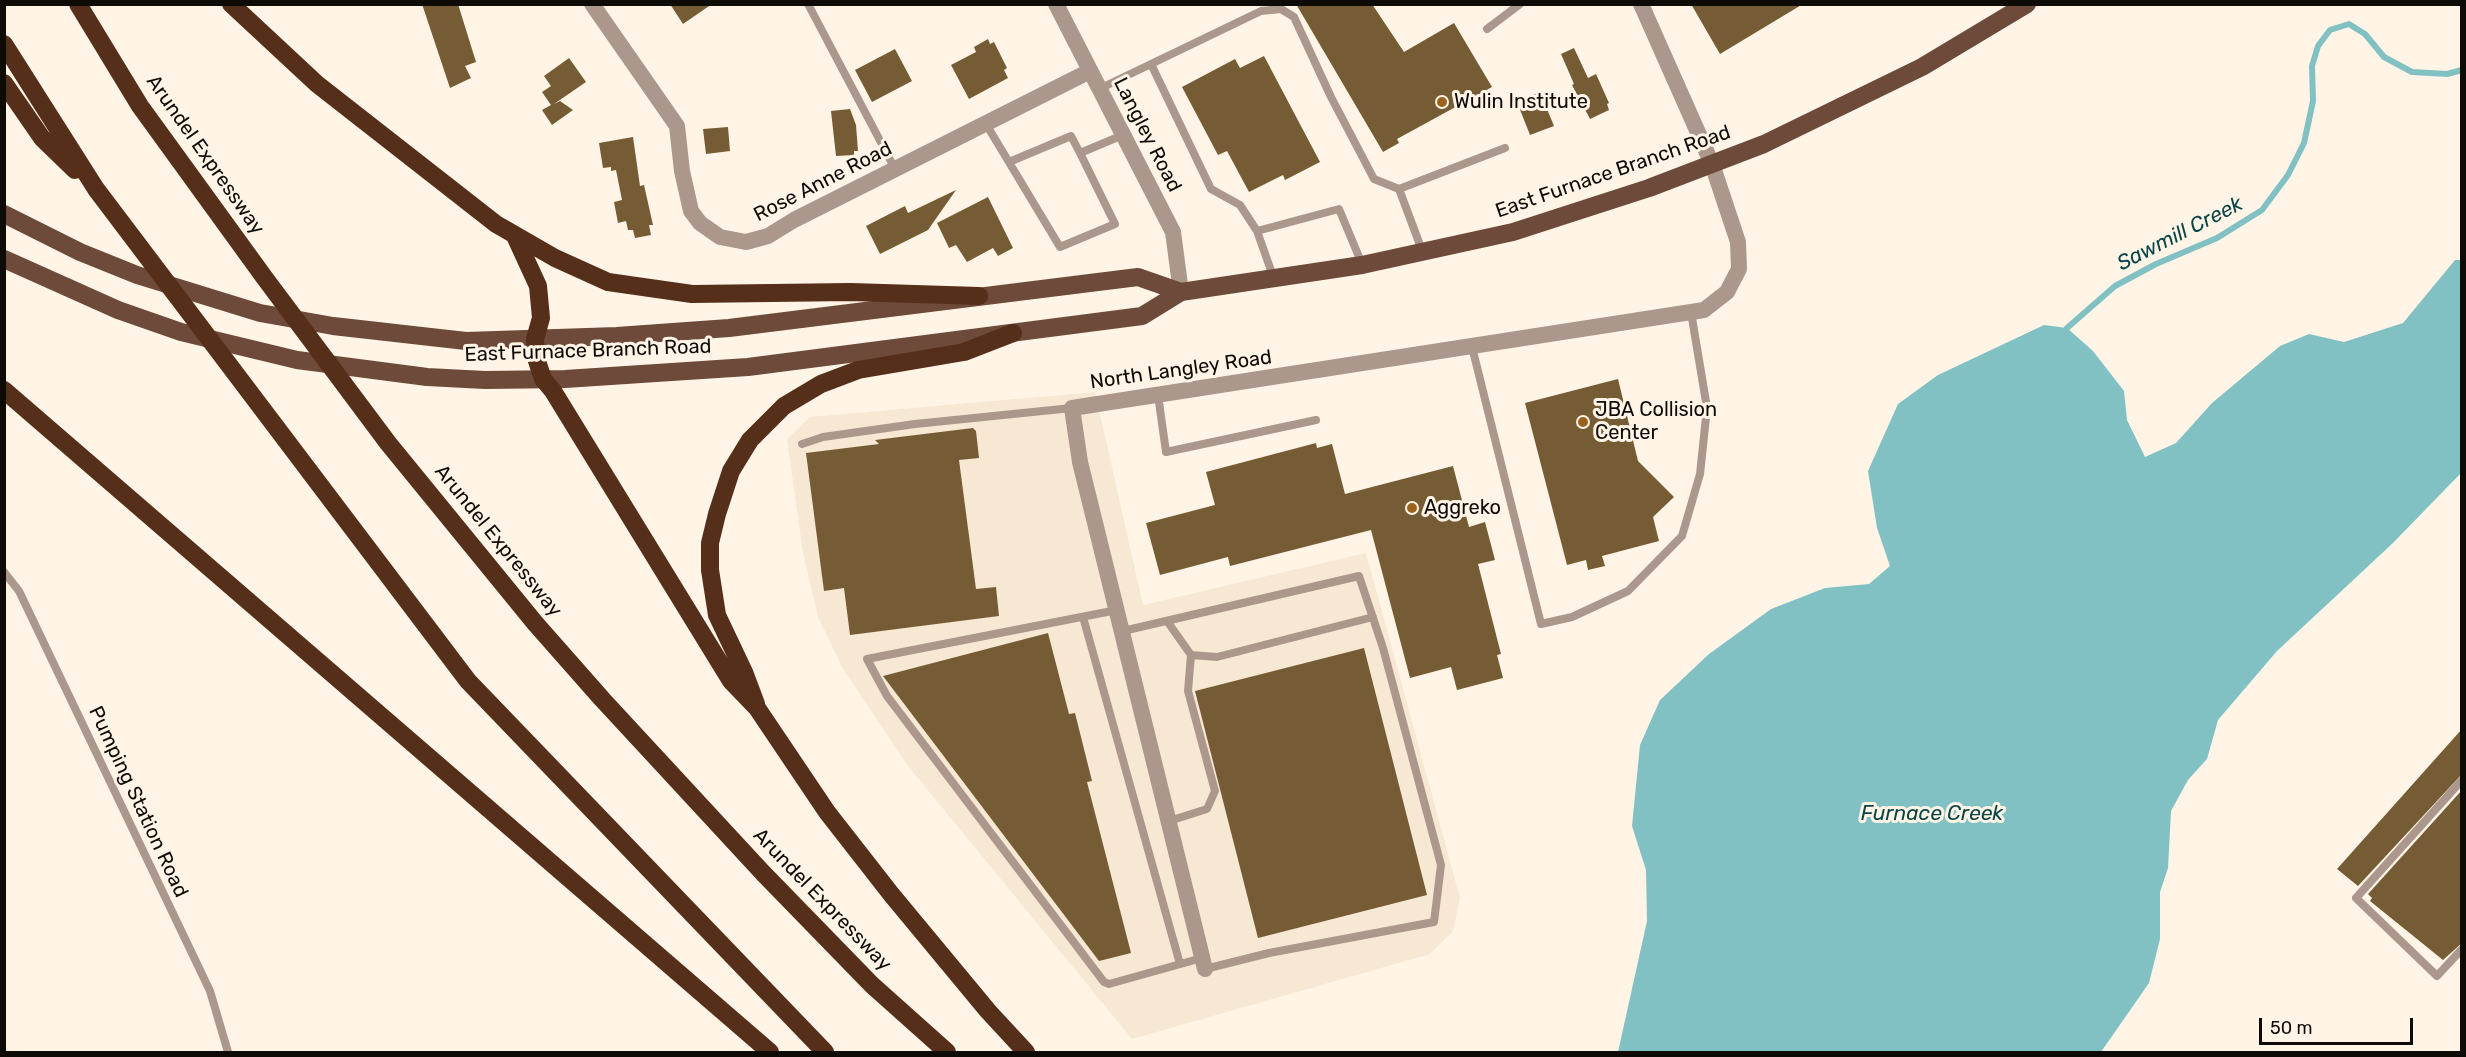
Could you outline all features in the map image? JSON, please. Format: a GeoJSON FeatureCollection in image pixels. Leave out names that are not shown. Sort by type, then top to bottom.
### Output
{"type":"FeatureCollection","features":[{"type":"Feature","properties":{"kind":"highway","name":"Arundel Expressway"},"geometry":{"type":"LineString","coordinates":[[78,4],[140,106],[264,277],[388,442],[535,622],[602,699],[763,873],[872,985],[947,1053]]}},
{"type":"Feature","properties":{"kind":"highway"},"geometry":{"type":"LineString","coordinates":[[231,4],[317,84],[496,224],[515,236],[608,282],[657,291],[692,294],[850,292],[979,296]]}},
{"type":"Feature","properties":{"kind":"highway"},"geometry":{"type":"LineString","coordinates":[[4,44],[96,189],[468,681],[825,1053]]}},
{"type":"Feature","properties":{"kind":"highway"},"geometry":{"type":"LineString","coordinates":[[4,83],[42,138],[96,189]]}},
{"type":"Feature","properties":{"kind":"highway"},"geometry":{"type":"LineString","coordinates":[[515,236],[538,286],[541,318],[535,339],[536,358],[543,379],[553,391],[730,681],[757,708],[827,812],[862,858],[988,1011],[1026,1053]]}},
{"type":"Feature","properties":{"kind":"highway"},"geometry":{"type":"LineString","coordinates":[[757,708],[744,672],[717,615],[710,570],[711,543],[717,514],[731,471],[750,440],[784,406],[822,384],[858,370],[964,352],[1013,333]]}},
{"type":"Feature","properties":{"kind":"highway"},"geometry":{"type":"LineString","coordinates":[[4,390],[770,1053]]}},
{"type":"Feature","properties":{"kind":"main road","name":"East Furnace Branch Road"},"geometry":{"type":"LineString","coordinates":[[4,259],[118,310],[181,332],[297,360],[437,377],[485,380],[543,379],[748,367],[1142,316],[1181,292],[1362,265],[1423,253],[1551,220],[1764,144],[1875,91],[2027,4]]}},
{"type":"Feature","properties":{"kind":"main road","name":"East Furnace Branch Road"},"geometry":{"type":"LineString","coordinates":[[5,214],[80,252],[185,291],[260,313],[333,326],[466,341],[617,336],[729,328],[1138,277],[1181,292]]}},
{"type":"Feature","properties":{"kind":"street","name":"Rose Anne Road"},"geometry":{"type":"LineString","coordinates":[[592,4],[677,126],[682,171],[691,211],[700,224],[720,237],[746,242],[768,236],[1090,71]]}},
{"type":"Feature","properties":{"kind":"street","name":"Langley Road"},"geometry":{"type":"LineString","coordinates":[[1056,4],[1173,232],[1181,292]]}},
{"type":"Feature","properties":{"kind":"street","name":"North Langley Road"},"geometry":{"type":"LineString","coordinates":[[1204,964],[1080,462],[1072,408],[1704,310],[1727,292],[1739,269],[1738,242],[1712,164],[1641,4]]}},
{"type":"Feature","properties":{"kind":"lane"},"geometry":{"type":"LineString","coordinates":[[808,4],[895,169]]}},
{"type":"Feature","properties":{"kind":"lane"},"geometry":{"type":"LineString","coordinates":[[1487,29],[1520,4]]}},
{"type":"Feature","properties":{"kind":"lane"},"geometry":{"type":"LineString","coordinates":[[1099,89],[1261,11],[1281,9],[1294,17],[1330,97],[1374,179],[1400,189],[1505,148]]}},
{"type":"Feature","properties":{"kind":"lane"},"geometry":{"type":"LineString","coordinates":[[1151,64],[1212,189],[1240,206],[1257,231],[1275,279]]}},
{"type":"Feature","properties":{"kind":"lane"},"geometry":{"type":"LineString","coordinates":[[986,124],[1060,247],[1115,224],[1071,136],[1009,162]]}},
{"type":"Feature","properties":{"kind":"lane"},"geometry":{"type":"LineString","coordinates":[[1080,153],[1124,135]]}},
{"type":"Feature","properties":{"kind":"lane"},"geometry":{"type":"LineString","coordinates":[[1400,189],[1423,253]]}},
{"type":"Feature","properties":{"kind":"lane"},"geometry":{"type":"LineString","coordinates":[[1257,231],[1339,209],[1362,265]]}},
{"type":"Feature","properties":{"kind":"lane"},"geometry":{"type":"LineString","coordinates":[[1472,347],[1541,624],[1572,617],[1628,591],[1682,536],[1700,474],[1707,408],[1692,312]]}},
{"type":"Feature","properties":{"kind":"lane"},"geometry":{"type":"LineString","coordinates":[[1158,395],[1166,452],[1317,420]]}},
{"type":"Feature","properties":{"kind":"lane"},"geometry":{"type":"LineString","coordinates":[[802,444],[823,437],[915,424],[1072,408]]}},
{"type":"Feature","properties":{"kind":"lane","name":"Pumping Station Road"},"geometry":{"type":"LineString","coordinates":[[4,572],[24,601],[210,991],[228,1053]]}},
{"type":"Feature","properties":{"kind":"lane"},"geometry":{"type":"LineString","coordinates":[[1118,610],[867,659],[887,696],[1104,982],[1109,984],[1180,964],[1204,964],[1434,922],[1441,865],[1417,769],[1359,576],[1123,631]]}},
{"type":"Feature","properties":{"kind":"lane"},"geometry":{"type":"LineString","coordinates":[[1083,617],[1180,964]]}},
{"type":"Feature","properties":{"kind":"lane"},"geometry":{"type":"LineString","coordinates":[[1191,655],[1216,657],[1373,617]]}},
{"type":"Feature","properties":{"kind":"lane"},"geometry":{"type":"LineString","coordinates":[[1167,621],[1191,655],[1188,691],[1215,791],[1207,809],[1169,821]]}},
{"type":"Feature","properties":{"kind":"lane"},"geometry":{"type":"LineString","coordinates":[[2462,780],[2356,898],[2437,976],[2462,949]]}},
{"type":"Feature","properties":{"kind":"shaded area"},"geometry":{"type":"Polygon","coordinates":[[[1095,392],[1143,605],[1366,553],[1460,898],[1453,931],[1430,954],[1132,1039],[908,766],[842,667],[818,617],[803,553],[787,439],[810,417],[1095,392]]]}},
{"type":"Feature","properties":{"kind":"water","name":"Furnace Creek"},"geometry":{"type":"Polygon","coordinates":[[[2455,260],[2462,260],[2461,473],[2393,543],[2277,651],[2218,720],[2207,759],[2188,780],[2171,811],[2168,868],[2160,892],[2160,939],[2149,983],[2101,1052],[1618,1052],[1647,921],[1646,870],[1632,826],[1640,745],[1660,700],[1709,654],[1771,609],[1825,588],[1869,584],[1890,566],[1877,528],[1868,471],[1898,404],[1938,375],[2044,325],[2067,328],[2093,351],[2124,391],[2127,420],[2145,457],[2176,443],[2212,403],[2280,346],[2309,334],[2344,342],[2403,323],[2455,260]]]}},
{"type":"Feature","properties":{"kind":"building"},"geometry":{"type":"Polygon","coordinates":[[[422,4],[458,4],[476,62],[465,66],[471,78],[450,88],[422,4]]]}},
{"type":"Feature","properties":{"kind":"building"},"geometry":{"type":"Polygon","coordinates":[[[670,4],[712,4],[683,24],[670,4]]]}},
{"type":"Feature","properties":{"kind":"building"},"geometry":{"type":"Polygon","coordinates":[[[1296,4],[1372,4],[1404,52],[1454,23],[1492,87],[1397,139],[1399,143],[1383,152],[1296,4]]]}},
{"type":"Feature","properties":{"kind":"building"},"geometry":{"type":"Polygon","coordinates":[[[1691,4],[1803,4],[1720,54],[1691,4]]]}},
{"type":"Feature","properties":{"kind":"building"},"geometry":{"type":"Polygon","coordinates":[[[988,39],[990,44],[994,42],[1007,68],[1004,70],[1008,78],[969,99],[951,65],[976,52],[974,47],[988,39]]]}},
{"type":"Feature","properties":{"kind":"building"},"geometry":{"type":"Polygon","coordinates":[[[1574,48],[1588,78],[1596,74],[1609,103],[1607,104],[1609,110],[1590,119],[1572,85],[1574,84],[1561,54],[1574,48]]]}},
{"type":"Feature","properties":{"kind":"building"},"geometry":{"type":"Polygon","coordinates":[[[895,49],[912,81],[872,102],[855,70],[895,49]]]}},
{"type":"Feature","properties":{"kind":"building"},"geometry":{"type":"Polygon","coordinates":[[[1264,56],[1320,162],[1285,180],[1283,175],[1249,192],[1227,151],[1218,155],[1182,87],[1235,59],[1240,68],[1264,56]]]}},
{"type":"Feature","properties":{"kind":"building"},"geometry":{"type":"Polygon","coordinates":[[[569,58],[586,82],[554,104],[560,101],[573,110],[552,125],[542,110],[551,105],[542,92],[551,86],[544,76],[569,58]]]}},
{"type":"Feature","properties":{"kind":"building"},"geometry":{"type":"Polygon","coordinates":[[[1540,92],[1554,126],[1530,135],[1517,102],[1540,92]]]}},
{"type":"Feature","properties":{"kind":"building"},"geometry":{"type":"Polygon","coordinates":[[[850,109],[856,125],[858,151],[854,151],[854,155],[836,156],[831,111],[850,109]]]}},
{"type":"Feature","properties":{"kind":"building"},"geometry":{"type":"Polygon","coordinates":[[[728,127],[730,151],[706,154],[703,129],[728,127]]]}},
{"type":"Feature","properties":{"kind":"building"},"geometry":{"type":"Polygon","coordinates":[[[633,137],[640,186],[644,185],[653,225],[649,225],[651,235],[635,238],[633,230],[628,230],[626,221],[618,223],[614,202],[622,200],[616,170],[611,171],[611,167],[603,168],[599,143],[633,137]]]}},
{"type":"Feature","properties":{"kind":"building"},"geometry":{"type":"Polygon","coordinates":[[[956,190],[928,230],[880,254],[866,226],[905,206],[908,213],[956,190]]]}},
{"type":"Feature","properties":{"kind":"building"},"geometry":{"type":"Polygon","coordinates":[[[988,197],[1013,248],[998,256],[993,248],[967,262],[956,245],[949,248],[937,223],[988,197]]]}},
{"type":"Feature","properties":{"kind":"building"},"geometry":{"type":"Polygon","coordinates":[[[1618,379],[1638,461],[1674,497],[1653,517],[1659,541],[1602,556],[1605,566],[1588,570],[1586,560],[1567,565],[1525,403],[1618,379]]]}},
{"type":"Feature","properties":{"kind":"building"},"geometry":{"type":"Polygon","coordinates":[[[973,428],[976,431],[979,458],[959,460],[976,589],[996,587],[999,616],[850,635],[844,588],[824,591],[806,453],[879,444],[875,440],[973,428]]]}},
{"type":"Feature","properties":{"kind":"building"},"geometry":{"type":"Polygon","coordinates":[[[1316,443],[1317,448],[1332,444],[1345,494],[1453,466],[1469,527],[1485,522],[1495,560],[1478,564],[1501,654],[1497,655],[1503,678],[1457,690],[1451,667],[1410,678],[1371,530],[1230,566],[1228,557],[1160,575],[1146,523],[1215,505],[1206,472],[1316,443]]]}},
{"type":"Feature","properties":{"kind":"building"},"geometry":{"type":"Polygon","coordinates":[[[1048,633],[1069,714],[1075,713],[1092,781],[1087,782],[1131,953],[1099,961],[883,676],[1048,633]]]}},
{"type":"Feature","properties":{"kind":"building"},"geometry":{"type":"Polygon","coordinates":[[[1364,648],[1427,895],[1258,938],[1195,691],[1364,648]]]}},
{"type":"Feature","properties":{"kind":"building"},"geometry":{"type":"Polygon","coordinates":[[[2462,729],[2462,774],[2358,886],[2337,869],[2462,729]]]}},
{"type":"Feature","properties":{"kind":"building"},"geometry":{"type":"Polygon","coordinates":[[[2462,790],[2462,943],[2443,960],[2370,901],[2372,898],[2368,894],[2462,790]]]}},
{"type":"Feature","properties":{"kind":"waterway","name":"Sawmill Creek"},"geometry":{"type":"LineString","coordinates":[[2067,328],[2115,286],[2156,264],[2217,238],[2262,210],[2288,175],[2304,143],[2313,101],[2312,66],[2318,46],[2330,30],[2349,24],[2365,34],[2384,57],[2412,72],[2447,74],[2462,70]]}},
{"type":"Feature","properties":{"kind":"place","name":"Wulin Institute"},"geometry":{"type":"Point","coordinates":[1442,102]}},
{"type":"Feature","properties":{"kind":"place","name":"JBA Collision Center"},"geometry":{"type":"Point","coordinates":[1583,422]}},
{"type":"Feature","properties":{"kind":"place","name":"Aggreko"},"geometry":{"type":"Point","coordinates":[1412,508]}}]}
